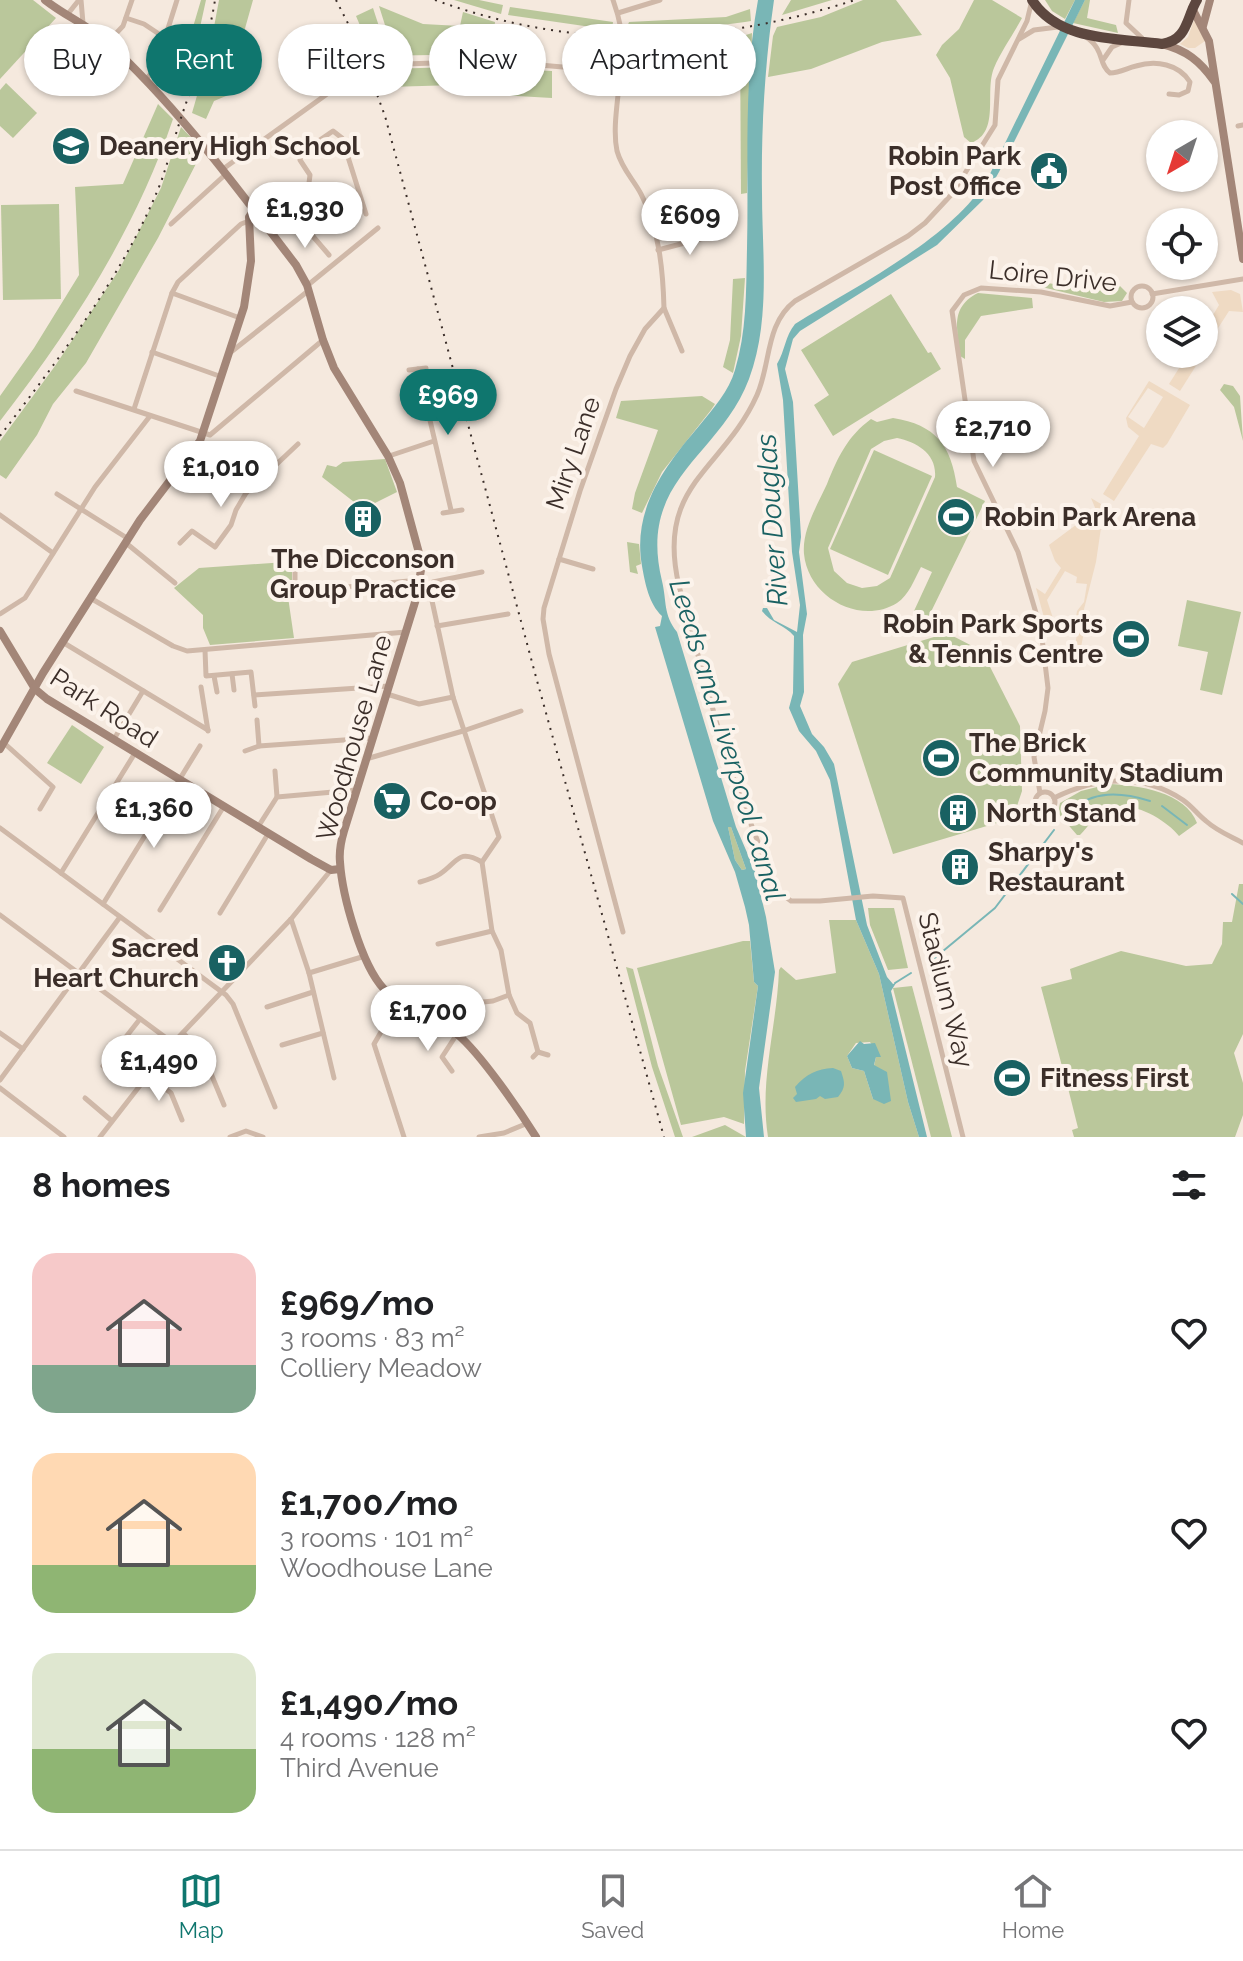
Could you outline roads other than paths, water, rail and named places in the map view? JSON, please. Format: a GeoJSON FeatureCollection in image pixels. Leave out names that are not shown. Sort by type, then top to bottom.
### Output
{"type":"FeatureCollection","features":[{"type":"Feature","properties":{"kind":"highway"},"geometry":{"type":"LineString","coordinates":[[1032,0],[1043,15],[1059,27],[1162,44],[1176,40],[1183,32],[1193,3]]}},
{"type":"Feature","properties":{"kind":"street"},"geometry":{"type":"LineString","coordinates":[[45,0],[83,24]]}},
{"type":"Feature","properties":{"kind":"street"},"geometry":{"type":"LineString","coordinates":[[67,15],[80,0]]}},
{"type":"Feature","properties":{"kind":"street"},"geometry":{"type":"LineString","coordinates":[[80,0],[85,24]]}},
{"type":"Feature","properties":{"kind":"street"},"geometry":{"type":"LineString","coordinates":[[124,24],[132,0]]}},
{"type":"Feature","properties":{"kind":"street"},"geometry":{"type":"LineString","coordinates":[[169,24],[177,0]]}},
{"type":"Feature","properties":{"kind":"street"},"geometry":{"type":"LineString","coordinates":[[613,0],[620,24]]}},
{"type":"Feature","properties":{"kind":"street"},"geometry":{"type":"LineString","coordinates":[[618,13],[660,0]]}},
{"type":"Feature","properties":{"kind":"street"},"geometry":{"type":"LineString","coordinates":[[1017,40],[1032,0]]}},
{"type":"Feature","properties":{"kind":"street"},"geometry":{"type":"LineString","coordinates":[[1129,0],[1126,23],[1146,41]]}},
{"type":"Feature","properties":{"kind":"street"},"geometry":{"type":"LineString","coordinates":[[1203,27],[1210,0]]}},
{"type":"Feature","properties":{"kind":"street"},"geometry":{"type":"LineString","coordinates":[[1193,3],[1209,41],[1243,259]]}},
{"type":"Feature","properties":{"kind":"street"},"geometry":{"type":"LineString","coordinates":[[126,18],[146,25]]}},
{"type":"Feature","properties":{"kind":"street"},"geometry":{"type":"LineString","coordinates":[[1017,40],[1034,30],[1059,27]]}},
{"type":"Feature","properties":{"kind":"street"},"geometry":{"type":"LineString","coordinates":[[1075,32],[1096,45],[1106,70],[1113,73],[1148,64],[1173,67],[1186,76],[1189,88],[1183,94],[1169,94]]}},
{"type":"Feature","properties":{"kind":"street","name":"Stadium Way"},"geometry":{"type":"LineString","coordinates":[[963,1137],[903,898],[873,896],[791,901],[778,891],[728,764],[675,568],[676,528],[693,482],[742,421],[757,396],[774,327],[785,310],[795,301],[916,230],[952,194],[995,125],[998,80],[1017,40]]}},
{"type":"Feature","properties":{"kind":"street"},"geometry":{"type":"LineString","coordinates":[[1103,60],[1112,47],[1134,40]]}},
{"type":"Feature","properties":{"kind":"street"},"geometry":{"type":"LineString","coordinates":[[1162,44],[1195,58],[1215,81]]}},
{"type":"Feature","properties":{"kind":"street"},"geometry":{"type":"LineString","coordinates":[[413,64],[493,61],[562,67]]}},
{"type":"Feature","properties":{"kind":"street"},"geometry":{"type":"LineString","coordinates":[[130,65],[225,171],[296,265],[308,288],[334,368],[388,456],[434,441]]}},
{"type":"Feature","properties":{"kind":"street"},"geometry":{"type":"LineString","coordinates":[[171,224],[225,171],[326,96]]}},
{"type":"Feature","properties":{"kind":"street"},"geometry":{"type":"LineString","coordinates":[[618,96],[615,140],[618,153],[627,175],[640,193],[658,250],[663,274],[664,308],[682,351]]}},
{"type":"Feature","properties":{"kind":"street"},"geometry":{"type":"LineString","coordinates":[[252,237],[262,222],[286,205],[310,180],[300,160],[301,153],[333,131],[341,136],[366,214]]}},
{"type":"Feature","properties":{"kind":"street"},"geometry":{"type":"LineString","coordinates":[[353,207],[363,203]]}},
{"type":"Feature","properties":{"kind":"street"},"geometry":{"type":"LineString","coordinates":[[286,205],[329,255]]}},
{"type":"Feature","properties":{"kind":"street"},"geometry":{"type":"LineString","coordinates":[[40,809],[53,787],[2,746],[127,541],[203,435],[241,318],[251,261],[249,221],[254,210]]}},
{"type":"Feature","properties":{"kind":"street"},"geometry":{"type":"LineString","coordinates":[[134,409],[172,293],[185,273],[241,224],[249,221]]}},
{"type":"Feature","properties":{"kind":"street"},"geometry":{"type":"LineString","coordinates":[[230,353],[378,228]]}},
{"type":"Feature","properties":{"kind":"street"},"geometry":{"type":"LineString","coordinates":[[314,236],[322,229]]}},
{"type":"Feature","properties":{"kind":"street"},"geometry":{"type":"LineString","coordinates":[[658,250],[715,235]]}},
{"type":"Feature","properties":{"kind":"street","name":"Loire Drive"},"geometry":{"type":"LineString","coordinates":[[1152,294],[1243,279]]}},
{"type":"Feature","properties":{"kind":"street"},"geometry":{"type":"LineString","coordinates":[[1139,287],[1146,287],[1152,294],[1153,300],[1147,307],[1140,308],[1132,302],[1133,291],[1139,287]]}},
{"type":"Feature","properties":{"kind":"street","name":"Loire Drive"},"geometry":{"type":"LineString","coordinates":[[1040,793],[1034,757],[1048,688],[1041,630],[1018,552],[974,461],[959,377],[952,311],[964,295],[981,288],[1041,292],[1110,306],[1132,302]]}},
{"type":"Feature","properties":{"kind":"street"},"geometry":{"type":"LineString","coordinates":[[172,293],[241,318]]}},
{"type":"Feature","properties":{"kind":"street","name":"Miry Lane"},"geometry":{"type":"LineString","coordinates":[[623,932],[549,654],[543,619],[559,559],[616,389],[645,329],[664,308]]}},
{"type":"Feature","properties":{"kind":"street"},"geometry":{"type":"LineString","coordinates":[[76,391],[210,435],[323,340]]}},
{"type":"Feature","properties":{"kind":"street"},"geometry":{"type":"LineString","coordinates":[[152,352],[222,377]]}},
{"type":"Feature","properties":{"kind":"street"},"geometry":{"type":"LineString","coordinates":[[409,370],[426,368]]}},
{"type":"Feature","properties":{"kind":"street"},"geometry":{"type":"LineString","coordinates":[[418,369],[451,510]]}},
{"type":"Feature","properties":{"kind":"street"},"geometry":{"type":"LineString","coordinates":[[0,614],[25,598],[81,508],[150,415]]}},
{"type":"Feature","properties":{"kind":"street"},"geometry":{"type":"LineString","coordinates":[[180,543],[192,531],[215,547],[231,525],[246,493],[298,444]]}},
{"type":"Feature","properties":{"kind":"street"},"geometry":{"type":"LineString","coordinates":[[196,447],[246,493]]}},
{"type":"Feature","properties":{"kind":"street","name":"Woodhouse Lane"},"geometry":{"type":"LineString","coordinates":[[388,456],[400,483],[422,564],[420,580],[342,838],[336,870],[365,956],[383,988],[457,1034],[471,1048],[536,1137]]}},
{"type":"Feature","properties":{"kind":"street"},"geometry":{"type":"LineString","coordinates":[[57,494],[127,541],[175,583]]}},
{"type":"Feature","properties":{"kind":"street"},"geometry":{"type":"LineString","coordinates":[[443,513],[462,510]]}},
{"type":"Feature","properties":{"kind":"street"},"geometry":{"type":"LineString","coordinates":[[0,515],[53,553]]}},
{"type":"Feature","properties":{"kind":"street"},"geometry":{"type":"LineString","coordinates":[[559,559],[593,569]]}},
{"type":"Feature","properties":{"kind":"street"},"geometry":{"type":"LineString","coordinates":[[295,565],[295,592],[420,580]]}},
{"type":"Feature","properties":{"kind":"street"},"geometry":{"type":"LineString","coordinates":[[482,572],[430,584],[453,697],[499,837],[482,862],[492,931],[501,950],[509,995],[517,1013],[530,1023],[535,1055],[548,1055]]}},
{"type":"Feature","properties":{"kind":"street"},"geometry":{"type":"LineString","coordinates":[[92,599],[180,650],[406,632]]}},
{"type":"Feature","properties":{"kind":"street"},"geometry":{"type":"LineString","coordinates":[[437,626],[508,614]]}},
{"type":"Feature","properties":{"kind":"street","name":"Park Road"},"geometry":{"type":"LineString","coordinates":[[0,631],[4,646],[35,689],[53,703],[268,834],[336,870]]}},
{"type":"Feature","properties":{"kind":"street"},"geometry":{"type":"LineString","coordinates":[[64,643],[208,731],[201,687]]}},
{"type":"Feature","properties":{"kind":"street"},"geometry":{"type":"LineString","coordinates":[[205,650],[206,676],[251,672],[255,706]]}},
{"type":"Feature","properties":{"kind":"street"},"geometry":{"type":"LineString","coordinates":[[232,674],[234,690]]}},
{"type":"Feature","properties":{"kind":"street"},"geometry":{"type":"LineString","coordinates":[[214,676],[217,692]]}},
{"type":"Feature","properties":{"kind":"street"},"geometry":{"type":"LineString","coordinates":[[254,695],[388,690],[419,704],[453,697]]}},
{"type":"Feature","properties":{"kind":"street"},"geometry":{"type":"LineString","coordinates":[[114,740],[143,691]]}},
{"type":"Feature","properties":{"kind":"street"},"geometry":{"type":"LineString","coordinates":[[366,759],[521,711]]}},
{"type":"Feature","properties":{"kind":"street"},"geometry":{"type":"LineString","coordinates":[[257,720],[259,746]]}},
{"type":"Feature","properties":{"kind":"street"},"geometry":{"type":"LineString","coordinates":[[245,751],[259,746],[373,738]]}},
{"type":"Feature","properties":{"kind":"street"},"geometry":{"type":"LineString","coordinates":[[103,904],[200,746]]}},
{"type":"Feature","properties":{"kind":"street"},"geometry":{"type":"LineString","coordinates":[[61,873],[135,753]]}},
{"type":"Feature","properties":{"kind":"street"},"geometry":{"type":"LineString","coordinates":[[258,827],[277,797],[275,771]]}},
{"type":"Feature","properties":{"kind":"street"},"geometry":{"type":"LineString","coordinates":[[1054,798],[1101,782],[1121,780],[1148,784],[1174,794],[1205,821],[1234,839],[1243,841]]}},
{"type":"Feature","properties":{"kind":"street"},"geometry":{"type":"LineString","coordinates":[[277,797],[356,790]]}},
{"type":"Feature","properties":{"kind":"street"},"geometry":{"type":"LineString","coordinates":[[1040,793],[1050,793],[1054,798],[1052,810],[1041,812],[1036,808],[1034,801],[1040,793]]}},
{"type":"Feature","properties":{"kind":"street"},"geometry":{"type":"LineString","coordinates":[[160,910],[224,806]]}},
{"type":"Feature","properties":{"kind":"street"},"geometry":{"type":"LineString","coordinates":[[0,828],[222,992],[233,1004],[275,1107]]}},
{"type":"Feature","properties":{"kind":"street"},"geometry":{"type":"LineString","coordinates":[[220,913],[268,834]]}},
{"type":"Feature","properties":{"kind":"street"},"geometry":{"type":"LineString","coordinates":[[420,882],[443,873],[463,856],[471,856],[482,862]]}},
{"type":"Feature","properties":{"kind":"street"},"geometry":{"type":"LineString","coordinates":[[100,1137],[173,1043],[336,870]]}},
{"type":"Feature","properties":{"kind":"street"},"geometry":{"type":"LineString","coordinates":[[0,915],[173,1043]]}},
{"type":"Feature","properties":{"kind":"street"},"geometry":{"type":"LineString","coordinates":[[0,1080],[120,917]]}},
{"type":"Feature","properties":{"kind":"street"},"geometry":{"type":"LineString","coordinates":[[291,919],[309,973],[334,1078]]}},
{"type":"Feature","properties":{"kind":"street"},"geometry":{"type":"LineString","coordinates":[[438,944],[492,931]]}},
{"type":"Feature","properties":{"kind":"street"},"geometry":{"type":"LineString","coordinates":[[309,973],[365,956]]}},
{"type":"Feature","properties":{"kind":"street"},"geometry":{"type":"LineString","coordinates":[[267,1007],[313,992]]}},
{"type":"Feature","properties":{"kind":"street"},"geometry":{"type":"LineString","coordinates":[[473,1003],[509,995]]}},
{"type":"Feature","properties":{"kind":"street"},"geometry":{"type":"LineString","coordinates":[[400,1000],[375,1043],[404,1137]]}},
{"type":"Feature","properties":{"kind":"street"},"geometry":{"type":"LineString","coordinates":[[103,1066],[108,1055],[140,1019]]}},
{"type":"Feature","properties":{"kind":"street"},"geometry":{"type":"LineString","coordinates":[[0,1033],[23,1049]]}},
{"type":"Feature","properties":{"kind":"street"},"geometry":{"type":"LineString","coordinates":[[183,1033],[202,1052],[224,1105]]}},
{"type":"Feature","properties":{"kind":"street"},"geometry":{"type":"LineString","coordinates":[[282,1045],[323,1033]]}},
{"type":"Feature","properties":{"kind":"street"},"geometry":{"type":"LineString","coordinates":[[452,1071],[442,1057],[457,1034]]}},
{"type":"Feature","properties":{"kind":"street"},"geometry":{"type":"LineString","coordinates":[[149,1076],[171,1093],[182,1120]]}},
{"type":"Feature","properties":{"kind":"street"},"geometry":{"type":"LineString","coordinates":[[388,1089],[397,1086]]}},
{"type":"Feature","properties":{"kind":"street"},"geometry":{"type":"LineString","coordinates":[[0,1088],[64,1137]]}},
{"type":"Feature","properties":{"kind":"street"},"geometry":{"type":"LineString","coordinates":[[85,1098],[112,1121]]}},
{"type":"Feature","properties":{"kind":"street"},"geometry":{"type":"LineString","coordinates":[[479,1137],[504,1133],[528,1123]]}},
{"type":"Feature","properties":{"kind":"street"},"geometry":{"type":"LineString","coordinates":[[230,1137],[246,1131],[263,1137]]}},
{"type":"Feature","properties":{"kind":"water","name":"Leeds and Liverpool Canal"},"geometry":{"type":"Polygon","coordinates":[[[758,0],[774,0],[763,120],[764,287],[756,357],[736,406],[671,493],[661,517],[657,546],[667,613],[677,632],[736,827],[755,871],[766,917],[775,972],[759,1088],[764,1137],[746,1137],[743,1093],[758,986],[754,982],[749,925],[735,872],[713,821],[655,627],[660,626],[662,616],[648,593],[640,546],[646,508],[654,490],[674,457],[715,406],[732,378],[739,355],[746,295],[748,96],[756,96],[754,24],[758,0]],[[728,827],[735,860],[742,870],[746,869],[731,827],[728,827]]]}},
{"type":"Feature","properties":{"kind":"water"},"geometry":{"type":"Polygon","coordinates":[[[1075,0],[1085,0],[983,200],[937,245],[800,331],[793,339],[785,369],[793,402],[801,537],[799,552],[807,614],[803,635],[804,692],[800,706],[812,734],[834,764],[867,925],[887,977],[893,984],[896,983],[891,991],[927,1137],[919,1137],[879,974],[856,920],[830,780],[816,751],[799,731],[789,708],[793,693],[794,636],[762,611],[767,608],[774,620],[797,632],[800,605],[792,552],[783,400],[777,364],[795,324],[900,260],[951,221],[972,200],[988,178],[1075,0]]]}},
{"type":"Feature","properties":{"kind":"water"},"geometry":{"type":"Polygon","coordinates":[[[860,1041],[864,1044],[875,1043],[881,1057],[876,1057],[874,1065],[887,1072],[891,1101],[884,1104],[873,1099],[864,1071],[852,1068],[847,1056],[860,1041]]]}},
{"type":"Feature","properties":{"kind":"water"},"geometry":{"type":"Polygon","coordinates":[[[833,1068],[841,1071],[844,1082],[838,1097],[825,1099],[820,1096],[796,1102],[793,1098],[799,1082],[812,1073],[833,1068]]]}},
{"type":"Feature","properties":{"kind":"waterway"},"geometry":{"type":"LineString","coordinates":[[1070,811],[1098,796],[1118,795],[1150,801]]}},
{"type":"Feature","properties":{"kind":"waterway"},"geometry":{"type":"LineString","coordinates":[[1162,806],[1187,825]]}},
{"type":"Feature","properties":{"kind":"waterway"},"geometry":{"type":"LineString","coordinates":[[931,961],[995,908],[1054,830]]}},
{"type":"Feature","properties":{"kind":"waterway"},"geometry":{"type":"LineString","coordinates":[[1232,894],[1243,904]]}},
{"type":"Feature","properties":{"kind":"waterway"},"geometry":{"type":"LineString","coordinates":[[895,983],[911,973]]}},
{"type":"Feature","properties":{"kind":"railway"},"geometry":{"type":"LineString","coordinates":[[0,436],[89,314],[146,216],[161,182],[197,70],[215,0]]}},
{"type":"Feature","properties":{"kind":"railway"},"geometry":{"type":"LineString","coordinates":[[336,0],[358,43],[385,116],[664,1137]]}},
{"type":"Feature","properties":{"kind":"railway"},"geometry":{"type":"LineString","coordinates":[[435,0],[489,17],[541,28],[593,35],[645,37],[749,27],[855,0]]}},
{"type":"Feature","properties":{"kind":"place","name":"Deanery High School"},"geometry":{"type":"Point","coordinates":[71,146]}},
{"type":"Feature","properties":{"kind":"place","name":"Robin Park Post Office"},"geometry":{"type":"Point","coordinates":[1049,171]}},
{"type":"Feature","properties":{"kind":"place","name":"Robin Park Arena"},"geometry":{"type":"Point","coordinates":[956,517]}},
{"type":"Feature","properties":{"kind":"place","name":"The Dicconson Group Practice"},"geometry":{"type":"Point","coordinates":[363,519]}},
{"type":"Feature","properties":{"kind":"place","name":"Robin Park Sports & Tennis Centre"},"geometry":{"type":"Point","coordinates":[1131,639]}},
{"type":"Feature","properties":{"kind":"place","name":"The Brick Community Stadium"},"geometry":{"type":"Point","coordinates":[941,758]}},
{"type":"Feature","properties":{"kind":"place","name":"Co-op"},"geometry":{"type":"Point","coordinates":[392,801]}},
{"type":"Feature","properties":{"kind":"place","name":"North Stand"},"geometry":{"type":"Point","coordinates":[958,813]}},
{"type":"Feature","properties":{"kind":"place","name":"Sharpy's Restaurant"},"geometry":{"type":"Point","coordinates":[960,867]}},
{"type":"Feature","properties":{"kind":"place","name":"Sacred Heart Church"},"geometry":{"type":"Point","coordinates":[227,963]}},
{"type":"Feature","properties":{"kind":"place","name":"Fitness First"},"geometry":{"type":"Point","coordinates":[1012,1078]}},
{"type":"Feature","properties":{"kind":"water label","name":"River Douglas"},"geometry":{"type":"Point","coordinates":[772,520]}}]}
